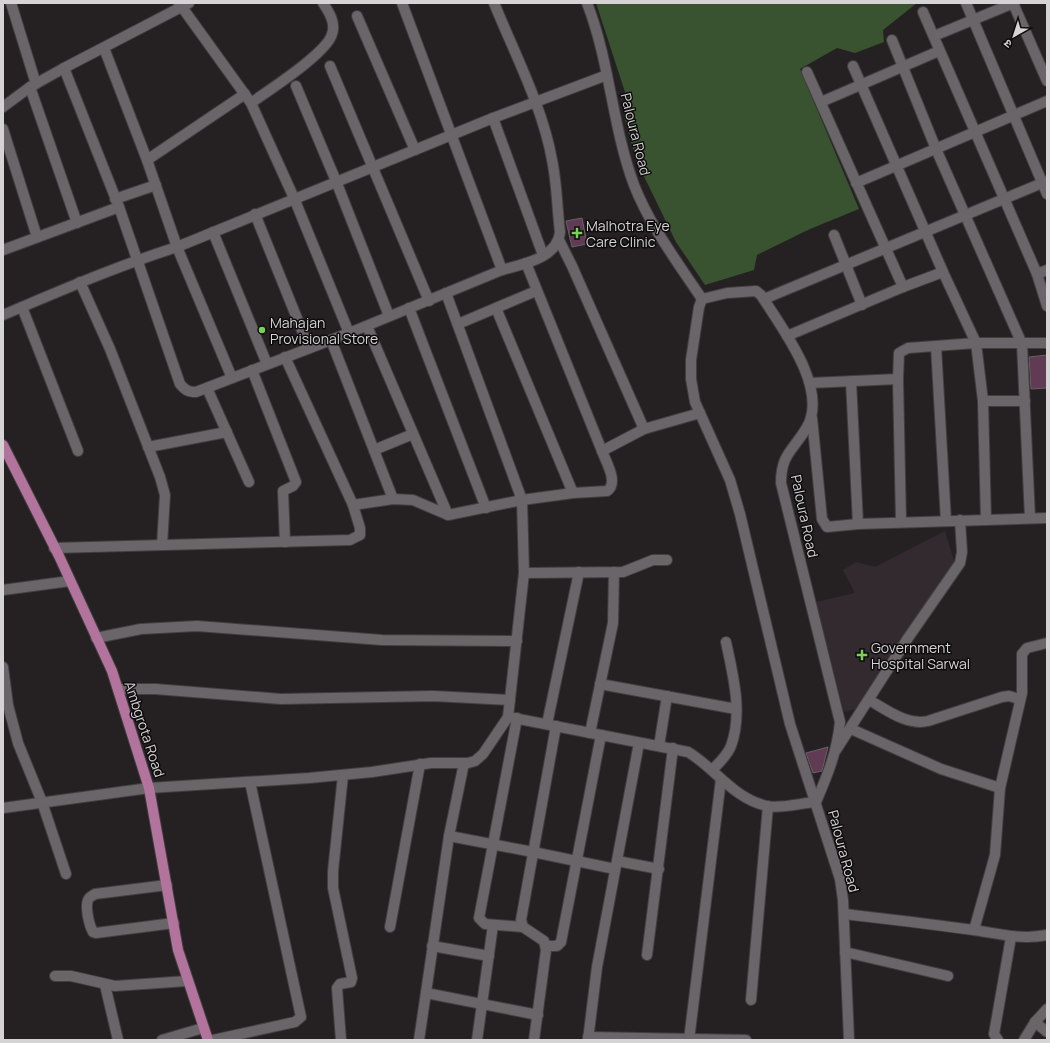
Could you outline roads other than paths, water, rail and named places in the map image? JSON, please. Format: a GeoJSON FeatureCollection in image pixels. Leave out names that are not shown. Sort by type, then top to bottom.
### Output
{"type":"FeatureCollection","features":[{"type":"Feature","properties":{"kind":"main road","name":"Ambgrota Road"},"geometry":{"type":"LineString","coordinates":[[3,445],[7,460],[54,548],[112,671],[149,788],[178,950],[187,981],[208,1040]]}},
{"type":"Feature","properties":{"kind":"street"},"geometry":{"type":"LineString","coordinates":[[11,3],[33,86],[78,223]]}},
{"type":"Feature","properties":{"kind":"street"},"geometry":{"type":"LineString","coordinates":[[251,104],[317,54],[330,41],[333,25],[331,17],[323,3]]}},
{"type":"Feature","properties":{"kind":"street"},"geometry":{"type":"LineString","coordinates":[[402,3],[502,270]]}},
{"type":"Feature","properties":{"kind":"street"},"geometry":{"type":"LineString","coordinates":[[494,3],[535,103],[552,160],[559,240],[644,429]]}},
{"type":"Feature","properties":{"kind":"street","name":"Paloura Road"},"geometry":{"type":"LineString","coordinates":[[587,3],[596,29],[626,160],[634,185],[654,224],[702,299]]}},
{"type":"Feature","properties":{"kind":"street"},"geometry":{"type":"LineString","coordinates":[[966,3],[1014,115],[1045,182],[1047,194]]}},
{"type":"Feature","properties":{"kind":"street"},"geometry":{"type":"LineString","coordinates":[[934,36],[1013,3],[1047,81]]}},
{"type":"Feature","properties":{"kind":"street"},"geometry":{"type":"LineString","coordinates":[[3,107],[33,86],[64,68],[104,48],[183,4],[251,104],[294,198],[349,333]]}},
{"type":"Feature","properties":{"kind":"street"},"geometry":{"type":"LineString","coordinates":[[923,12],[1037,274],[1047,306]]}},
{"type":"Feature","properties":{"kind":"street"},"geometry":{"type":"LineString","coordinates":[[357,16],[415,150]]}},
{"type":"Feature","properties":{"kind":"street"},"geometry":{"type":"LineString","coordinates":[[892,40],[936,149],[1022,344],[1030,518]]}},
{"type":"Feature","properties":{"kind":"street"},"geometry":{"type":"LineString","coordinates":[[104,48],[147,160],[177,247],[232,378]]}},
{"type":"Feature","properties":{"kind":"street"},"geometry":{"type":"LineString","coordinates":[[820,102],[939,50]]}},
{"type":"Feature","properties":{"kind":"street"},"geometry":{"type":"LineString","coordinates":[[330,66],[429,301]]}},
{"type":"Feature","properties":{"kind":"street"},"geometry":{"type":"LineString","coordinates":[[853,66],[898,165],[943,272],[976,343],[983,401],[986,520]]}},
{"type":"Feature","properties":{"kind":"street"},"geometry":{"type":"LineString","coordinates":[[64,68],[138,259],[180,384],[184,389],[190,392],[207,388],[367,326],[502,270],[526,263],[554,248],[559,240]]}},
{"type":"Feature","properties":{"kind":"street"},"geometry":{"type":"LineString","coordinates":[[808,72],[903,287]]}},
{"type":"Feature","properties":{"kind":"street"},"geometry":{"type":"LineString","coordinates":[[3,315],[80,282],[138,259],[177,247],[493,118],[607,76]]}},
{"type":"Feature","properties":{"kind":"street"},"geometry":{"type":"LineString","coordinates":[[296,86],[336,181],[389,316]]}},
{"type":"Feature","properties":{"kind":"street"},"geometry":{"type":"LineString","coordinates":[[147,160],[245,94]]}},
{"type":"Feature","properties":{"kind":"street"},"geometry":{"type":"LineString","coordinates":[[856,183],[1047,101]]}},
{"type":"Feature","properties":{"kind":"street"},"geometry":{"type":"LineString","coordinates":[[493,118],[543,255]]}},
{"type":"Feature","properties":{"kind":"street"},"geometry":{"type":"LineString","coordinates":[[3,129],[38,237]]}},
{"type":"Feature","properties":{"kind":"street"},"geometry":{"type":"LineString","coordinates":[[513,717],[688,752],[701,760],[721,779],[739,793],[757,803],[768,806],[816,802],[801,762],[790,724],[740,514],[730,480],[696,402],[691,379],[691,360],[699,307],[702,299],[727,294],[756,291],[764,300],[1045,182]]}},
{"type":"Feature","properties":{"kind":"street"},"geometry":{"type":"LineString","coordinates":[[3,250],[78,223],[156,185]]}},
{"type":"Feature","properties":{"kind":"street"},"geometry":{"type":"LineString","coordinates":[[255,214],[309,348]]}},
{"type":"Feature","properties":{"kind":"street"},"geometry":{"type":"LineString","coordinates":[[213,232],[267,364]]}},
{"type":"Feature","properties":{"kind":"street"},"geometry":{"type":"LineString","coordinates":[[834,235],[862,305]]}},
{"type":"Feature","properties":{"kind":"street"},"geometry":{"type":"LineString","coordinates":[[353,505],[393,499],[413,500],[448,515],[522,500],[574,493],[606,491],[610,488],[612,485],[612,478],[602,451],[536,291],[526,263]]}},
{"type":"Feature","properties":{"kind":"street"},"geometry":{"type":"LineString","coordinates":[[1037,274],[1047,270]]}},
{"type":"Feature","properties":{"kind":"street"},"geometry":{"type":"LineString","coordinates":[[787,336],[903,287],[943,272]]}},
{"type":"Feature","properties":{"kind":"street"},"geometry":{"type":"LineString","coordinates":[[80,282],[148,447],[165,495],[162,545]]}},
{"type":"Feature","properties":{"kind":"street"},"geometry":{"type":"LineString","coordinates":[[458,324],[536,291]]}},
{"type":"Feature","properties":{"kind":"street"},"geometry":{"type":"LineString","coordinates":[[446,293],[522,500],[524,573],[510,700],[513,717],[478,918],[482,923],[523,927],[541,939],[546,946],[534,1040]]}},
{"type":"Feature","properties":{"kind":"street","name":"Paloura Road"},"geometry":{"type":"LineString","coordinates":[[764,300],[787,336],[800,360],[810,383],[814,405],[812,418],[807,428],[785,457],[781,469],[781,483],[838,708],[840,722],[836,750],[831,767],[816,802],[840,879],[844,914],[849,1040]]}},
{"type":"Feature","properties":{"kind":"street"},"geometry":{"type":"LineString","coordinates":[[22,307],[78,451]]}},
{"type":"Feature","properties":{"kind":"street"},"geometry":{"type":"LineString","coordinates":[[409,308],[486,508]]}},
{"type":"Feature","properties":{"kind":"street"},"geometry":{"type":"LineString","coordinates":[[496,308],[574,493]]}},
{"type":"Feature","properties":{"kind":"street"},"geometry":{"type":"LineString","coordinates":[[367,326],[448,515]]}},
{"type":"Feature","properties":{"kind":"street"},"geometry":{"type":"LineString","coordinates":[[331,340],[393,499]]}},
{"type":"Feature","properties":{"kind":"street"},"geometry":{"type":"LineString","coordinates":[[901,522],[898,379],[899,353],[903,349],[976,343],[1047,343]]}},
{"type":"Feature","properties":{"kind":"street"},"geometry":{"type":"LineString","coordinates":[[936,346],[946,521]]}},
{"type":"Feature","properties":{"kind":"street"},"geometry":{"type":"LineString","coordinates":[[54,548],[286,542],[356,538],[360,535],[360,528],[353,505],[285,357]]}},
{"type":"Feature","properties":{"kind":"street"},"geometry":{"type":"LineString","coordinates":[[252,370],[296,482],[284,491],[286,542]]}},
{"type":"Feature","properties":{"kind":"street"},"geometry":{"type":"LineString","coordinates":[[810,383],[898,379]]}},
{"type":"Feature","properties":{"kind":"street"},"geometry":{"type":"LineString","coordinates":[[851,381],[858,524]]}},
{"type":"Feature","properties":{"kind":"street"},"geometry":{"type":"LineString","coordinates":[[207,388],[249,482]]}},
{"type":"Feature","properties":{"kind":"street"},"geometry":{"type":"LineString","coordinates":[[983,401],[1025,401]]}},
{"type":"Feature","properties":{"kind":"street"},"geometry":{"type":"LineString","coordinates":[[602,451],[644,429],[700,413]]}},
{"type":"Feature","properties":{"kind":"street"},"geometry":{"type":"LineString","coordinates":[[812,418],[823,524],[827,527],[901,522],[1047,518]]}},
{"type":"Feature","properties":{"kind":"street"},"geometry":{"type":"LineString","coordinates":[[148,447],[227,432]]}},
{"type":"Feature","properties":{"kind":"street"},"geometry":{"type":"LineString","coordinates":[[374,450],[413,434]]}},
{"type":"Feature","properties":{"kind":"street"},"geometry":{"type":"LineString","coordinates":[[836,750],[851,730],[908,638],[960,563],[962,552],[960,520]]}},
{"type":"Feature","properties":{"kind":"street"},"geometry":{"type":"LineString","coordinates":[[524,573],[614,572],[630,570],[653,560],[667,560]]}},
{"type":"Feature","properties":{"kind":"street"},"geometry":{"type":"LineString","coordinates":[[523,927],[521,920],[552,725],[579,572]]}},
{"type":"Feature","properties":{"kind":"street"},"geometry":{"type":"LineString","coordinates":[[590,733],[613,623],[614,572]]}},
{"type":"Feature","properties":{"kind":"street"},"geometry":{"type":"LineString","coordinates":[[3,590],[70,581]]}},
{"type":"Feature","properties":{"kind":"street"},"geometry":{"type":"LineString","coordinates":[[96,638],[141,629],[197,626],[382,640],[517,641]]}},
{"type":"Feature","properties":{"kind":"street"},"geometry":{"type":"LineString","coordinates":[[712,770],[724,758],[731,746],[736,709],[734,679],[726,642]]}},
{"type":"Feature","properties":{"kind":"street"},"geometry":{"type":"LineString","coordinates":[[974,930],[995,855],[1000,788],[1019,699],[1022,693],[1022,654],[1027,648],[1047,643]]}},
{"type":"Feature","properties":{"kind":"street"},"geometry":{"type":"LineString","coordinates":[[3,667],[8,705],[15,731],[42,802],[66,874]]}},
{"type":"Feature","properties":{"kind":"street"},"geometry":{"type":"LineString","coordinates":[[600,684],[736,709]]}},
{"type":"Feature","properties":{"kind":"street"},"geometry":{"type":"LineString","coordinates":[[118,689],[155,689],[281,699],[433,696],[510,700]]}},
{"type":"Feature","properties":{"kind":"street"},"geometry":{"type":"LineString","coordinates":[[660,746],[667,696]]}},
{"type":"Feature","properties":{"kind":"street"},"geometry":{"type":"LineString","coordinates":[[869,700],[915,723],[928,721],[1002,697],[1009,696],[1019,699]]}},
{"type":"Feature","properties":{"kind":"street"},"geometry":{"type":"LineString","coordinates":[[3,808],[149,788],[343,775],[420,764],[464,763],[474,761],[484,754],[513,717]]}},
{"type":"Feature","properties":{"kind":"street"},"geometry":{"type":"LineString","coordinates":[[851,730],[941,768],[1000,788]]}},
{"type":"Feature","properties":{"kind":"street"},"geometry":{"type":"LineString","coordinates":[[546,946],[558,946],[561,942],[601,735]]}},
{"type":"Feature","properties":{"kind":"street"},"geometry":{"type":"LineString","coordinates":[[639,742],[597,967],[588,1039],[746,1040]]}},
{"type":"Feature","properties":{"kind":"street"},"geometry":{"type":"LineString","coordinates":[[648,955],[673,748]]}},
{"type":"Feature","properties":{"kind":"street"},"geometry":{"type":"LineString","coordinates":[[419,1040],[449,836],[464,763]]}},
{"type":"Feature","properties":{"kind":"street"},"geometry":{"type":"LineString","coordinates":[[390,927],[420,764]]}},
{"type":"Feature","properties":{"kind":"street"},"geometry":{"type":"LineString","coordinates":[[341,1040],[337,988],[340,984],[351,982],[352,978],[333,888],[333,871],[343,775]]}},
{"type":"Feature","properties":{"kind":"street"},"geometry":{"type":"LineString","coordinates":[[689,1040],[721,779]]}},
{"type":"Feature","properties":{"kind":"street"},"geometry":{"type":"LineString","coordinates":[[213,1040],[295,1022],[301,1017],[250,782]]}},
{"type":"Feature","properties":{"kind":"street"},"geometry":{"type":"LineString","coordinates":[[751,1000],[768,806]]}},
{"type":"Feature","properties":{"kind":"street"},"geometry":{"type":"LineString","coordinates":[[449,836],[576,861],[659,869]]}},
{"type":"Feature","properties":{"kind":"street"},"geometry":{"type":"LineString","coordinates":[[167,884],[95,894],[90,897],[87,903],[89,923],[93,932],[96,933],[174,923]]}},
{"type":"Feature","properties":{"kind":"street"},"geometry":{"type":"LineString","coordinates":[[844,914],[974,930],[1012,937],[1023,938],[1047,935]]}},
{"type":"Feature","properties":{"kind":"street"},"geometry":{"type":"LineString","coordinates":[[477,1040],[493,925]]}},
{"type":"Feature","properties":{"kind":"street"},"geometry":{"type":"LineString","coordinates":[[998,1040],[994,1034],[1012,937]]}},
{"type":"Feature","properties":{"kind":"street"},"geometry":{"type":"LineString","coordinates":[[432,946],[488,956]]}},
{"type":"Feature","properties":{"kind":"street"},"geometry":{"type":"LineString","coordinates":[[845,952],[948,976]]}},
{"type":"Feature","properties":{"kind":"street"},"geometry":{"type":"LineString","coordinates":[[55,976],[72,976],[105,985],[124,986],[187,981]]}},
{"type":"Feature","properties":{"kind":"street"},"geometry":{"type":"LineString","coordinates":[[105,985],[118,1040]]}},
{"type":"Feature","properties":{"kind":"street"},"geometry":{"type":"LineString","coordinates":[[426,993],[538,1015]]}},
{"type":"Feature","properties":{"kind":"street"},"geometry":{"type":"LineString","coordinates":[[1024,1040],[1035,1022],[1047,1010]]}},
{"type":"Feature","properties":{"kind":"street"},"geometry":{"type":"LineString","coordinates":[[1035,1022],[1047,1032]]}},
{"type":"Feature","properties":{"kind":"street"},"geometry":{"type":"LineString","coordinates":[[162,1040],[203,1028]]}},
{"type":"Feature","properties":{"kind":"place","name":"Malhotra Eye Care Clinic"},"geometry":{"type":"Point","coordinates":[577,233]}},
{"type":"Feature","properties":{"kind":"place","name":"Mahajan Provisional Store"},"geometry":{"type":"Point","coordinates":[262,330]}},
{"type":"Feature","properties":{"kind":"place","name":"Government Hospital Sarwal"},"geometry":{"type":"Point","coordinates":[862,655]}}]}
